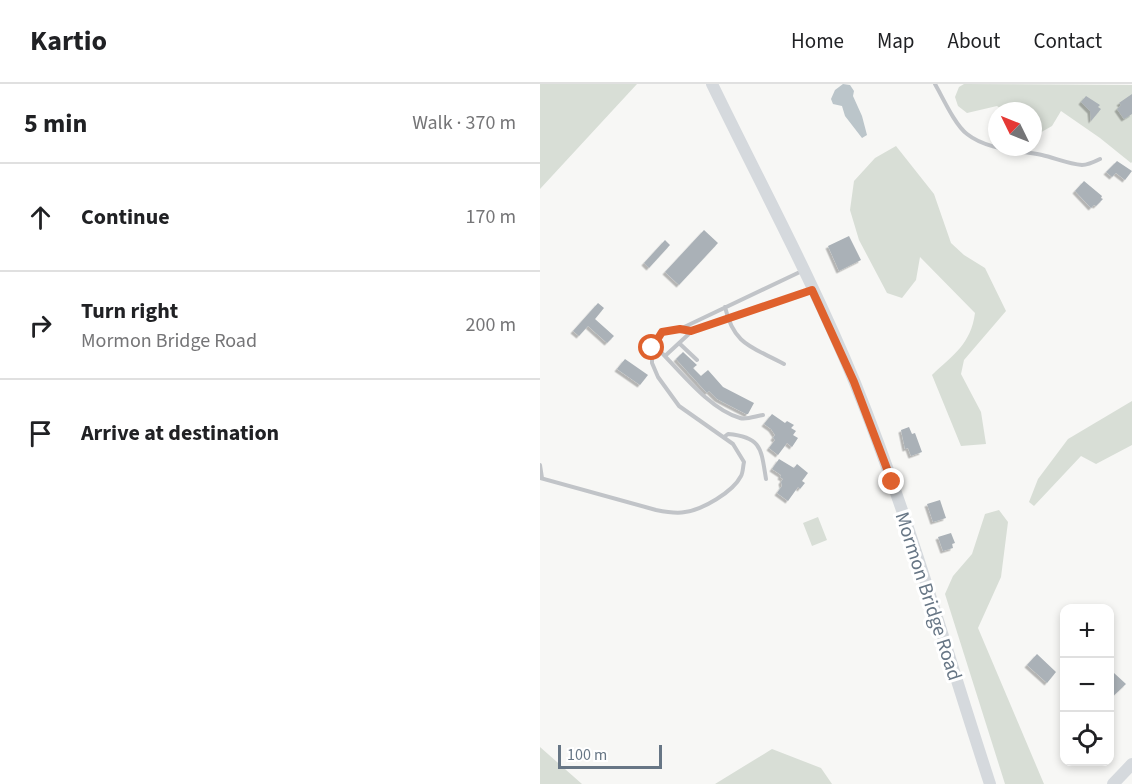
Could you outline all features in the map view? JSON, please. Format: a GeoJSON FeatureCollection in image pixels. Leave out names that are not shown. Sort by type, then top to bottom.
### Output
{"type":"FeatureCollection","features":[{"type":"Feature","properties":{"kind":"main road","name":"Mormon Bridge Road"},"geometry":{"type":"LineString","coordinates":[[712,84],[854,382],[892,482],[990,784]]}},
{"type":"Feature","properties":{"kind":"main road"},"geometry":{"type":"LineString","coordinates":[[1113,784],[1132,764]]}},
{"type":"Feature","properties":{"kind":"lane"},"geometry":{"type":"LineString","coordinates":[[935,84],[960,127],[976,140],[999,148],[1044,155],[1076,164],[1086,165],[1100,159]]}},
{"type":"Feature","properties":{"kind":"lane"},"geometry":{"type":"LineString","coordinates":[[540,465],[541,478],[656,510],[686,512],[709,504],[729,490],[741,476],[744,462],[733,444],[679,406],[658,377],[652,363],[652,348],[662,332],[680,329],[803,271]]}},
{"type":"Feature","properties":{"kind":"lane"},"geometry":{"type":"LineString","coordinates":[[665,356],[692,331],[812,290]]}},
{"type":"Feature","properties":{"kind":"lane"},"geometry":{"type":"LineString","coordinates":[[725,307],[733,331],[742,342],[784,364]]}},
{"type":"Feature","properties":{"kind":"lane"},"geometry":{"type":"LineString","coordinates":[[680,329],[692,331]]}},
{"type":"Feature","properties":{"kind":"lane"},"geometry":{"type":"LineString","coordinates":[[679,344],[697,360]]}},
{"type":"Feature","properties":{"kind":"lane"},"geometry":{"type":"LineString","coordinates":[[654,345],[705,397],[723,410],[741,419],[763,415]]}},
{"type":"Feature","properties":{"kind":"lane"},"geometry":{"type":"LineString","coordinates":[[724,437],[728,434],[738,435],[756,442],[762,453],[766,479]]}},
{"type":"Feature","properties":{"kind":"shaded area"},"geometry":{"type":"Polygon","coordinates":[[[540,84],[637,84],[540,189],[540,84]]]}},
{"type":"Feature","properties":{"kind":"shaded area"},"geometry":{"type":"Polygon","coordinates":[[[843,84],[850,85],[854,91],[853,96],[867,135],[862,138],[845,116],[842,106],[833,104],[831,99],[835,90],[843,84]]]}},
{"type":"Feature","properties":{"kind":"shaded area"},"geometry":{"type":"Polygon","coordinates":[[[964,84],[1132,85],[1132,162],[1061,111],[1052,126],[1042,132],[1042,102],[988,102],[988,108],[967,113],[958,106],[955,97],[959,87],[964,84]]]}},
{"type":"Feature","properties":{"kind":"shaded area"},"geometry":{"type":"Polygon","coordinates":[[[896,146],[934,194],[951,243],[964,255],[985,268],[1006,311],[964,360],[961,374],[981,412],[986,444],[961,446],[932,375],[954,355],[965,341],[970,333],[975,313],[920,257],[916,280],[902,298],[887,293],[859,240],[850,210],[854,181],[875,158],[896,146]]]}},
{"type":"Feature","properties":{"kind":"shaded area"},"geometry":{"type":"Polygon","coordinates":[[[1132,401],[1132,445],[1096,464],[1081,456],[1034,506],[1029,502],[1038,479],[1068,439],[1132,401]]]}},
{"type":"Feature","properties":{"kind":"shaded area"},"geometry":{"type":"Polygon","coordinates":[[[999,510],[1008,522],[1001,577],[978,628],[1044,784],[1005,784],[945,594],[953,576],[972,554],[985,514],[999,510]]]}},
{"type":"Feature","properties":{"kind":"shaded area"},"geometry":{"type":"Polygon","coordinates":[[[818,517],[827,540],[812,546],[803,523],[818,517]]]}},
{"type":"Feature","properties":{"kind":"shaded area"},"geometry":{"type":"Polygon","coordinates":[[[540,747],[582,784],[540,784],[540,747]]]}},
{"type":"Feature","properties":{"kind":"shaded area"},"geometry":{"type":"Polygon","coordinates":[[[772,749],[821,768],[832,784],[715,784],[772,749]]]}},
{"type":"Feature","properties":{"kind":"building"},"geometry":{"type":"Polygon","coordinates":[[[1132,94],[1132,114],[1124,119],[1117,109],[1121,105],[1119,103],[1132,94]]]}},
{"type":"Feature","properties":{"kind":"building"},"geometry":{"type":"Polygon","coordinates":[[[1086,96],[1100,105],[1098,107],[1101,109],[1091,121],[1090,111],[1081,102],[1086,96]]]}},
{"type":"Feature","properties":{"kind":"building"},"geometry":{"type":"Polygon","coordinates":[[[1117,161],[1132,171],[1125,180],[1116,173],[1112,177],[1106,172],[1117,161]]]}},
{"type":"Feature","properties":{"kind":"building"},"geometry":{"type":"Polygon","coordinates":[[[1084,181],[1103,199],[1091,208],[1075,191],[1084,181]]]}},
{"type":"Feature","properties":{"kind":"building"},"geometry":{"type":"Polygon","coordinates":[[[704,230],[718,243],[679,285],[665,272],[704,230]]]}},
{"type":"Feature","properties":{"kind":"building"},"geometry":{"type":"Polygon","coordinates":[[[849,236],[861,260],[839,271],[828,246],[849,236]]]}},
{"type":"Feature","properties":{"kind":"building"},"geometry":{"type":"Polygon","coordinates":[[[665,240],[670,245],[649,268],[644,263],[665,240]]]}},
{"type":"Feature","properties":{"kind":"building"},"geometry":{"type":"Polygon","coordinates":[[[598,303],[604,308],[595,319],[614,336],[607,343],[588,326],[579,336],[573,331],[598,303]]]}},
{"type":"Feature","properties":{"kind":"building"},"geometry":{"type":"Polygon","coordinates":[[[683,352],[697,365],[693,368],[701,376],[708,370],[723,387],[754,403],[748,414],[717,399],[709,391],[707,393],[676,359],[683,352]]]}},
{"type":"Feature","properties":{"kind":"building"},"geometry":{"type":"Polygon","coordinates":[[[625,359],[648,375],[640,385],[617,369],[625,359]]]}},
{"type":"Feature","properties":{"kind":"building"},"geometry":{"type":"Polygon","coordinates":[[[772,414],[785,423],[787,421],[794,425],[791,428],[796,431],[793,435],[798,438],[792,447],[787,443],[778,455],[769,448],[775,440],[773,438],[775,435],[764,424],[772,414]]]}},
{"type":"Feature","properties":{"kind":"building"},"geometry":{"type":"Polygon","coordinates":[[[909,427],[912,434],[915,433],[922,452],[911,456],[908,448],[905,449],[901,430],[909,427]]]}},
{"type":"Feature","properties":{"kind":"building"},"geometry":{"type":"Polygon","coordinates":[[[779,459],[794,468],[797,464],[808,473],[802,481],[805,483],[800,489],[798,487],[788,501],[777,493],[782,486],[783,479],[772,469],[779,459]]]}},
{"type":"Feature","properties":{"kind":"building"},"geometry":{"type":"Polygon","coordinates":[[[940,500],[946,518],[933,522],[927,504],[940,500]]]}},
{"type":"Feature","properties":{"kind":"building"},"geometry":{"type":"Polygon","coordinates":[[[951,533],[955,543],[952,544],[953,548],[943,551],[938,537],[951,533]]]}},
{"type":"Feature","properties":{"kind":"building"},"geometry":{"type":"Polygon","coordinates":[[[1037,654],[1056,672],[1047,683],[1027,665],[1037,654]]]}},
{"type":"Feature","properties":{"kind":"building"},"geometry":{"type":"Polygon","coordinates":[[[1114,673],[1126,684],[1114,695],[1114,673]]]}},
{"type":"Feature","properties":{"kind":"route"},"geometry":{"type":"LineString","coordinates":[[652,348],[662,332],[680,329],[691,331],[812,290],[854,382],[892,482]]}}]}
